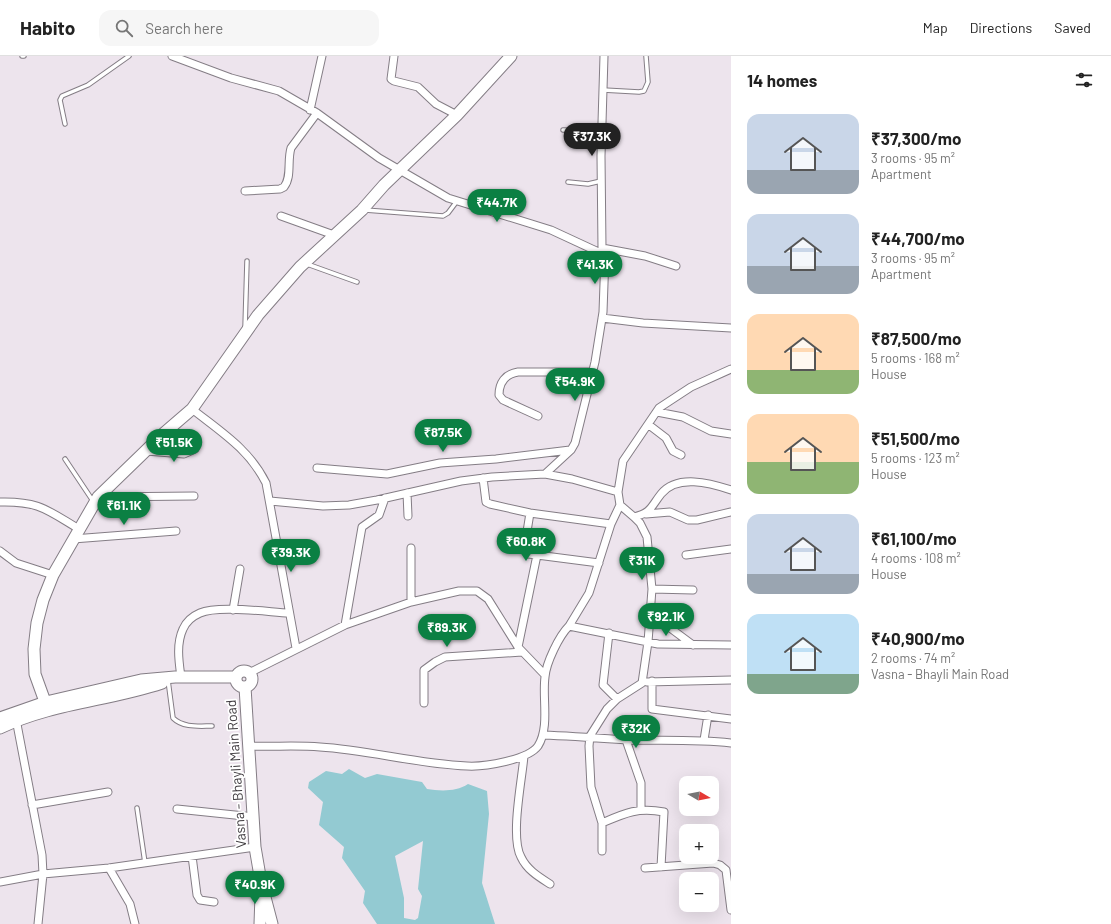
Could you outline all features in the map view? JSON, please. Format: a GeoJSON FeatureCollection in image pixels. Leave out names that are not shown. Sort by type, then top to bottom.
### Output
{"type":"FeatureCollection","features":[{"type":"Feature","properties":{"kind":"street"},"geometry":{"type":"LineString","coordinates":[[172,56],[218,73],[279,91],[317,114],[379,158],[448,198],[551,230],[604,251],[645,256],[676,266]]}},
{"type":"Feature","properties":{"kind":"street"},"geometry":{"type":"LineString","coordinates":[[310,110],[322,56]]}},
{"type":"Feature","properties":{"kind":"street"},"geometry":{"type":"LineString","coordinates":[[394,56],[391,79],[418,87],[436,104],[457,115]]}},
{"type":"Feature","properties":{"kind":"street"},"geometry":{"type":"LineString","coordinates":[[47,706],[36,674],[34,649],[41,608],[53,575],[96,500],[192,409],[214,381],[258,315],[304,263],[362,210],[400,170],[457,115],[465,104],[511,56]]}},
{"type":"Feature","properties":{"kind":"street"},"geometry":{"type":"LineString","coordinates":[[545,474],[570,450],[575,443],[595,362],[602,318],[604,251],[602,131],[604,56]]}},
{"type":"Feature","properties":{"kind":"street"},"geometry":{"type":"LineString","coordinates":[[246,191],[280,189],[284,187],[288,178],[289,154],[291,148],[317,114]]}},
{"type":"Feature","properties":{"kind":"street"},"geometry":{"type":"LineString","coordinates":[[281,216],[334,235]]}},
{"type":"Feature","properties":{"kind":"street"},"geometry":{"type":"LineString","coordinates":[[602,318],[643,324],[731,328]]}},
{"type":"Feature","properties":{"kind":"street"},"geometry":{"type":"LineString","coordinates":[[250,746],[319,747],[469,766],[495,763],[524,756],[532,752],[543,735],[545,674],[555,648],[589,593],[611,524],[620,505],[618,492],[622,461],[660,408],[691,387],[729,370]]}},
{"type":"Feature","properties":{"kind":"street"},"geometry":{"type":"LineString","coordinates":[[538,416],[503,400],[498,395],[499,386],[505,378],[512,373],[518,372],[592,372]]}},
{"type":"Feature","properties":{"kind":"street"},"geometry":{"type":"LineString","coordinates":[[192,409],[249,456],[258,467],[266,483],[270,501],[273,532],[296,648]]}},
{"type":"Feature","properties":{"kind":"street"},"geometry":{"type":"LineString","coordinates":[[657,412],[683,417],[711,431],[731,434]]}},
{"type":"Feature","properties":{"kind":"street"},"geometry":{"type":"LineString","coordinates":[[649,425],[666,438],[673,451],[681,456]]}},
{"type":"Feature","properties":{"kind":"street"},"geometry":{"type":"LineString","coordinates":[[146,451],[184,454],[195,449]]}},
{"type":"Feature","properties":{"kind":"street"},"geometry":{"type":"LineString","coordinates":[[317,468],[387,474],[440,463],[496,459],[570,450]]}},
{"type":"Feature","properties":{"kind":"street"},"geometry":{"type":"LineString","coordinates":[[270,501],[323,506],[349,505],[483,478],[545,474],[572,479],[618,492]]}},
{"type":"Feature","properties":{"kind":"street"},"geometry":{"type":"LineString","coordinates":[[483,478],[486,502],[490,504],[530,513],[611,524]]}},
{"type":"Feature","properties":{"kind":"street"},"geometry":{"type":"LineString","coordinates":[[646,514],[651,510],[661,494],[669,486],[679,483],[715,485],[731,490]]}},
{"type":"Feature","properties":{"kind":"street"},"geometry":{"type":"LineString","coordinates":[[407,493],[408,516]]}},
{"type":"Feature","properties":{"kind":"street"},"geometry":{"type":"LineString","coordinates":[[96,500],[194,496]]}},
{"type":"Feature","properties":{"kind":"street"},"geometry":{"type":"LineString","coordinates":[[345,625],[362,527],[379,515],[386,498]]}},
{"type":"Feature","properties":{"kind":"street"},"geometry":{"type":"LineString","coordinates":[[0,502],[17,502],[43,507],[79,529]]}},
{"type":"Feature","properties":{"kind":"street"},"geometry":{"type":"LineString","coordinates":[[620,505],[640,523],[647,538],[652,589],[648,642],[642,683]]}},
{"type":"Feature","properties":{"kind":"street"},"geometry":{"type":"LineString","coordinates":[[634,517],[646,514],[670,512],[688,520],[697,520],[731,512]]}},
{"type":"Feature","properties":{"kind":"street"},"geometry":{"type":"LineString","coordinates":[[530,513],[524,550],[528,554],[599,563]]}},
{"type":"Feature","properties":{"kind":"street"},"geometry":{"type":"LineString","coordinates":[[73,539],[176,531]]}},
{"type":"Feature","properties":{"kind":"street"},"geometry":{"type":"LineString","coordinates":[[411,548],[411,602]]}},
{"type":"Feature","properties":{"kind":"street"},"geometry":{"type":"LineString","coordinates":[[686,555],[731,549]]}},
{"type":"Feature","properties":{"kind":"street"},"geometry":{"type":"LineString","coordinates":[[0,551],[16,563],[53,575]]}},
{"type":"Feature","properties":{"kind":"street"},"geometry":{"type":"LineString","coordinates":[[520,650],[537,555]]}},
{"type":"Feature","properties":{"kind":"street"},"geometry":{"type":"LineString","coordinates":[[233,610],[240,569]]}},
{"type":"Feature","properties":{"kind":"street"},"geometry":{"type":"LineString","coordinates":[[652,589],[693,590]]}},
{"type":"Feature","properties":{"kind":"street"},"geometry":{"type":"LineString","coordinates":[[0,718],[15,716],[141,680],[236,677],[242,671],[249,673],[296,648],[345,625],[411,602],[459,592],[477,591],[488,599],[520,650],[545,674]]}},
{"type":"Feature","properties":{"kind":"street"},"geometry":{"type":"LineString","coordinates":[[175,678],[179,646],[183,629],[191,618],[202,612],[218,610],[289,613]]}},
{"type":"Feature","properties":{"kind":"street"},"geometry":{"type":"LineString","coordinates":[[650,613],[693,645]]}},
{"type":"Feature","properties":{"kind":"street"},"geometry":{"type":"LineString","coordinates":[[569,626],[648,642],[693,645],[731,645]]}},
{"type":"Feature","properties":{"kind":"street"},"geometry":{"type":"LineString","coordinates":[[609,633],[603,685],[617,699]]}},
{"type":"Feature","properties":{"kind":"street"},"geometry":{"type":"LineString","coordinates":[[424,703],[424,670],[435,662],[445,657],[520,650]]}},
{"type":"Feature","properties":{"kind":"street"},"geometry":{"type":"LineString","coordinates":[[236,677],[238,684],[245,687],[249,685],[252,680],[249,673]]}},
{"type":"Feature","properties":{"kind":"street"},"geometry":{"type":"LineString","coordinates":[[602,851],[602,823],[591,787],[589,746],[590,736],[607,709],[617,699],[642,683],[652,681],[731,680]]}},
{"type":"Feature","properties":{"kind":"street"},"geometry":{"type":"LineString","coordinates":[[652,681],[652,708],[731,719]]}},
{"type":"Feature","properties":{"kind":"street","name":"Vasna - Bhayli Main Road"},"geometry":{"type":"LineString","coordinates":[[245,687],[250,746],[255,847],[261,882],[272,924]]}},
{"type":"Feature","properties":{"kind":"street"},"geometry":{"type":"LineString","coordinates":[[704,740],[708,715]]}},
{"type":"Feature","properties":{"kind":"street"},"geometry":{"type":"LineString","coordinates":[[0,728],[15,716]]}},
{"type":"Feature","properties":{"kind":"street"},"geometry":{"type":"LineString","coordinates":[[15,716],[42,855],[43,874],[38,924]]}},
{"type":"Feature","properties":{"kind":"street"},"geometry":{"type":"LineString","coordinates":[[543,735],[590,736],[626,740],[704,740],[731,743]]}},
{"type":"Feature","properties":{"kind":"street"},"geometry":{"type":"LineString","coordinates":[[626,740],[641,783],[641,810]]}},
{"type":"Feature","properties":{"kind":"street"},"geometry":{"type":"LineString","coordinates":[[524,756],[517,823],[517,848],[529,869],[550,884]]}},
{"type":"Feature","properties":{"kind":"street"},"geometry":{"type":"LineString","coordinates":[[32,805],[108,792]]}},
{"type":"Feature","properties":{"kind":"street"},"geometry":{"type":"LineString","coordinates":[[177,809],[254,817]]}},
{"type":"Feature","properties":{"kind":"street"},"geometry":{"type":"LineString","coordinates":[[602,823],[627,812],[648,809],[664,812],[660,867]]}},
{"type":"Feature","properties":{"kind":"street"},"geometry":{"type":"LineString","coordinates":[[0,882],[43,874],[109,868],[255,847]]}},
{"type":"Feature","properties":{"kind":"street"},"geometry":{"type":"LineString","coordinates":[[192,856],[197,895],[200,900],[214,902]]}},
{"type":"Feature","properties":{"kind":"street"},"geometry":{"type":"LineString","coordinates":[[645,868],[713,863],[720,865],[726,870],[731,910]]}},
{"type":"Feature","properties":{"kind":"street"},"geometry":{"type":"LineString","coordinates":[[109,868],[130,904],[134,924]]}},
{"type":"Feature","properties":{"kind":"street","name":"Vasna - Bhayli Main Road"},"geometry":{"type":"LineString","coordinates":[[260,924],[261,882]]}},
{"type":"Feature","properties":{"kind":"lane"},"geometry":{"type":"LineString","coordinates":[[65,124],[60,100],[62,96],[88,85],[129,56]]}},
{"type":"Feature","properties":{"kind":"lane"},"geometry":{"type":"LineString","coordinates":[[603,90],[644,91],[648,82],[646,56]]}},
{"type":"Feature","properties":{"kind":"lane"},"geometry":{"type":"LineString","coordinates":[[563,130],[602,131]]}},
{"type":"Feature","properties":{"kind":"lane"},"geometry":{"type":"LineString","coordinates":[[568,182],[588,184],[602,180]]}},
{"type":"Feature","properties":{"kind":"lane"},"geometry":{"type":"LineString","coordinates":[[362,210],[437,216],[448,213],[457,201]]}},
{"type":"Feature","properties":{"kind":"lane"},"geometry":{"type":"LineString","coordinates":[[244,334],[247,261]]}},
{"type":"Feature","properties":{"kind":"lane"},"geometry":{"type":"LineString","coordinates":[[304,263],[358,282]]}},
{"type":"Feature","properties":{"kind":"lane"},"geometry":{"type":"LineString","coordinates":[[65,459],[96,500]]}},
{"type":"Feature","properties":{"kind":"lane"},"geometry":{"type":"LineString","coordinates":[[175,678],[173,718],[177,722],[191,726],[212,726]]}},
{"type":"Feature","properties":{"kind":"lane"},"geometry":{"type":"LineString","coordinates":[[137,808],[145,863]]}},
{"type":"Feature","properties":{"kind":"water"},"geometry":{"type":"Polygon","coordinates":[[[349,769],[365,778],[377,774],[422,782],[427,789],[453,790],[468,784],[487,791],[489,814],[482,883],[495,924],[377,924],[363,903],[365,891],[342,858],[344,847],[319,825],[323,802],[308,788],[309,782],[326,771],[342,774],[349,769]],[[423,841],[395,856],[404,898],[404,918],[415,920],[418,918],[422,896],[418,889],[423,841]]]}}]}
